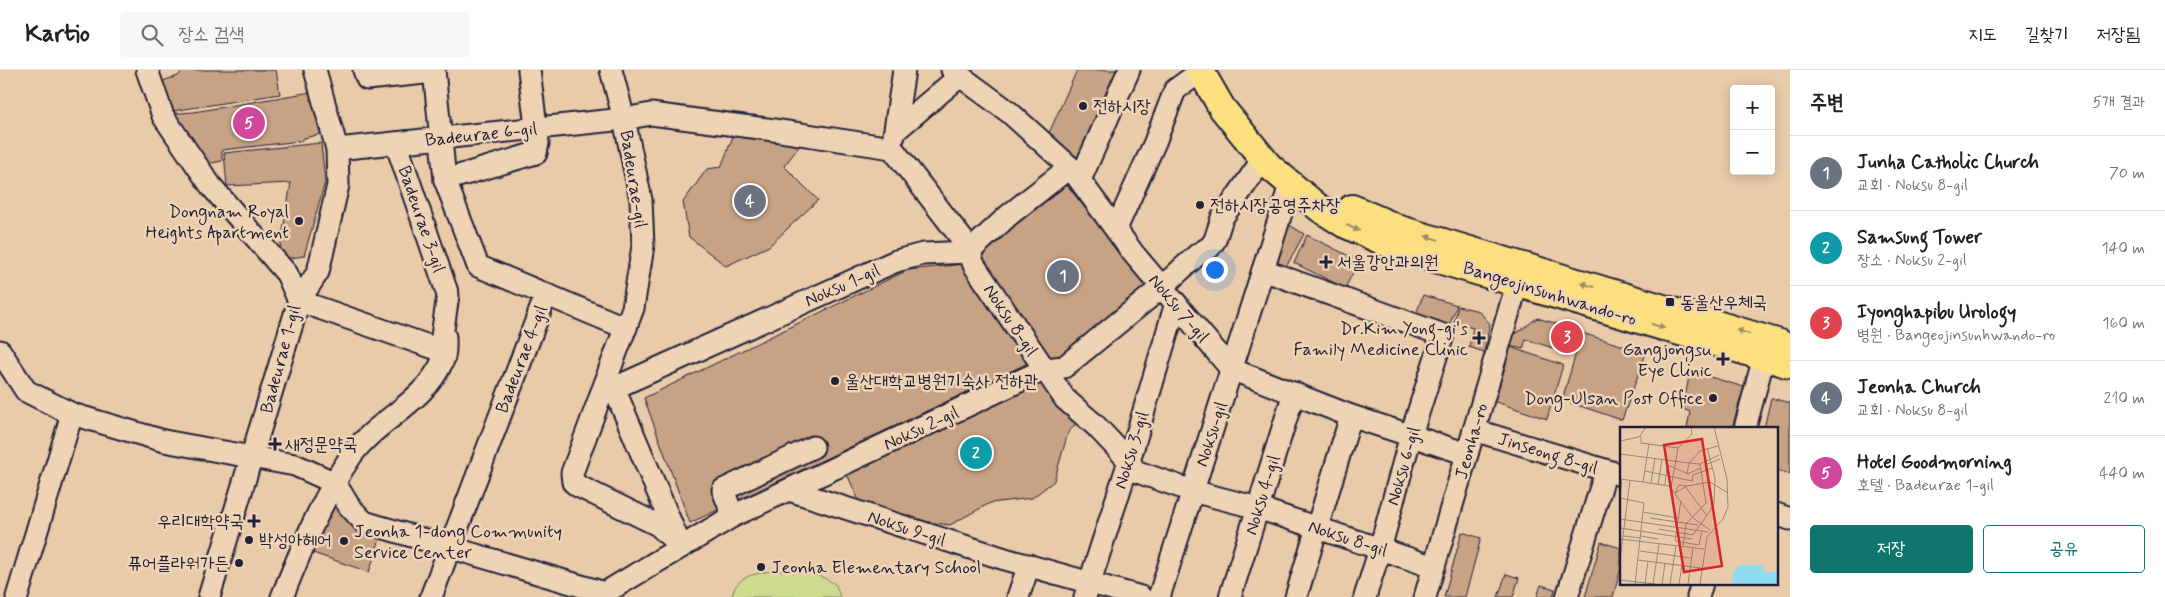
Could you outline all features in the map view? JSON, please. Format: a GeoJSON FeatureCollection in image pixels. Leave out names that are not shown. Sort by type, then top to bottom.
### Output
{"type":"FeatureCollection","features":[{"type":"Feature","properties":{"kind":"main road","name":"Bangeojinsunhwando-ro"},"geometry":{"type":"LineString","coordinates":[[1206,70],[1222,108],[1263,159],[1319,208],[1344,224],[1395,247],[1790,365]]}},
{"type":"Feature","properties":{"kind":"main road","name":"Bangeojinsunhwando-ro"},"geometry":{"type":"LineString","coordinates":[[1206,70],[1234,100],[1272,147],[1328,194],[1351,208],[1400,229],[1790,346]]}},
{"type":"Feature","properties":{"kind":"street","name":"Badeurae 1-gil"},"geometry":{"type":"LineString","coordinates":[[147,70],[163,116],[211,186],[287,274],[299,301],[209,597]]}},
{"type":"Feature","properties":{"kind":"street"},"geometry":{"type":"LineString","coordinates":[[299,301],[318,272],[338,185],[337,149],[315,70]]}},
{"type":"Feature","properties":{"kind":"street"},"geometry":{"type":"LineString","coordinates":[[364,70],[367,80],[434,71]]}},
{"type":"Feature","properties":{"kind":"street"},"geometry":{"type":"LineString","coordinates":[[445,180],[536,153],[538,143],[537,128],[529,70]]}},
{"type":"Feature","properties":{"kind":"street","name":"Badeurae-gil"},"geometry":{"type":"LineString","coordinates":[[611,70],[624,119],[641,200],[643,246],[634,308],[608,385],[572,473],[573,482],[658,525],[681,547]]}},
{"type":"Feature","properties":{"kind":"street"},"geometry":{"type":"LineString","coordinates":[[894,140],[904,70]]}},
{"type":"Feature","properties":{"kind":"street"},"geometry":{"type":"LineString","coordinates":[[969,252],[1009,215],[1075,173],[1128,70]]}},
{"type":"Feature","properties":{"kind":"street"},"geometry":{"type":"LineString","coordinates":[[1116,229],[1155,142],[1175,90],[1206,70]]}},
{"type":"Feature","properties":{"kind":"street","name":"Badeurae 4-gil"},"geometry":{"type":"LineString","coordinates":[[431,597],[546,295],[478,266],[445,180],[434,71]]}},
{"type":"Feature","properties":{"kind":"street"},"geometry":{"type":"LineString","coordinates":[[894,140],[956,73]]}},
{"type":"Feature","properties":{"kind":"street","name":"Noksu 7-gil"},"geometry":{"type":"LineString","coordinates":[[956,73],[1009,112],[1075,173],[1116,229],[1231,369],[1351,416],[1467,454]]}},
{"type":"Feature","properties":{"kind":"street"},"geometry":{"type":"LineString","coordinates":[[624,119],[651,114],[774,130],[894,140]]}},
{"type":"Feature","properties":{"kind":"street","name":"Badeurae 6-gil"},"geometry":{"type":"LineString","coordinates":[[337,149],[624,119]]}},
{"type":"Feature","properties":{"kind":"street","name":"Noksu 8-gil"},"geometry":{"type":"LineString","coordinates":[[894,140],[966,244],[974,265],[1065,400],[1095,425],[1129,461],[1135,471],[1192,491],[1258,508],[1434,567]]}},
{"type":"Feature","properties":{"kind":"street","name":"Badeurae 3-gil"},"geometry":{"type":"LineString","coordinates":[[335,483],[363,440],[402,410],[432,378],[444,359],[448,295],[396,143]]}},
{"type":"Feature","properties":{"kind":"street","name":"Noksu 2-gil"},"geometry":{"type":"LineString","coordinates":[[681,547],[733,516],[1045,370],[1064,367],[1169,295],[1215,240],[1222,218],[1263,159]]}},
{"type":"Feature","properties":{"kind":"street","name":"Noksu-gil"},"geometry":{"type":"LineString","coordinates":[[1158,597],[1290,184]]}},
{"type":"Feature","properties":{"kind":"street","name":"Noksu 1-gil"},"geometry":{"type":"LineString","coordinates":[[608,385],[896,261],[923,254],[969,252]]}},
{"type":"Feature","properties":{"kind":"street","name":"Noksu 6-gil"},"geometry":{"type":"LineString","coordinates":[[1263,270],[1443,335],[1411,435],[1365,597]]}},
{"type":"Feature","properties":{"kind":"street","name":"Jeonha-ro"},"geometry":{"type":"LineString","coordinates":[[1425,597],[1517,284]]}},
{"type":"Feature","properties":{"kind":"street","name":"Badeurae 3-gil"},"geometry":{"type":"LineString","coordinates":[[299,301],[440,350],[448,295]]}},
{"type":"Feature","properties":{"kind":"street"},"geometry":{"type":"LineString","coordinates":[[546,295],[626,328]]}},
{"type":"Feature","properties":{"kind":"street","name":"Noksu 3-gil"},"geometry":{"type":"LineString","coordinates":[[1087,590],[1129,461],[1169,295]]}},
{"type":"Feature","properties":{"kind":"street"},"geometry":{"type":"LineString","coordinates":[[0,351],[26,391],[72,414],[164,440],[295,465],[335,483],[350,506],[364,522],[602,595],[681,547],[608,385]]}},
{"type":"Feature","properties":{"kind":"street"},"geometry":{"type":"LineString","coordinates":[[1745,427],[1764,357]]}},
{"type":"Feature","properties":{"kind":"street","name":"Noksu 4-gil"},"geometry":{"type":"LineString","coordinates":[[1230,597],[1294,393]]}},
{"type":"Feature","properties":{"kind":"street"},"geometry":{"type":"LineString","coordinates":[[17,597],[72,414]]}},
{"type":"Feature","properties":{"kind":"street"},"geometry":{"type":"LineString","coordinates":[[1296,597],[1351,416]]}},
{"type":"Feature","properties":{"kind":"street","name":"Jinseong 8-gil"},"geometry":{"type":"LineString","coordinates":[[1474,430],[1614,473]]}},
{"type":"Feature","properties":{"kind":"street"},"geometry":{"type":"LineString","coordinates":[[733,516],[723,490],[812,446]]}},
{"type":"Feature","properties":{"kind":"street"},"geometry":{"type":"LineString","coordinates":[[1567,597],[1614,473]]}},
{"type":"Feature","properties":{"kind":"street"},"geometry":{"type":"LineString","coordinates":[[282,597],[314,518],[335,483]]}},
{"type":"Feature","properties":{"kind":"street","name":"Noksu 9-gil"},"geometry":{"type":"LineString","coordinates":[[789,490],[1029,565],[1087,590],[1141,597]]}},
{"type":"Feature","properties":{"kind":"street"},"geometry":{"type":"LineString","coordinates":[[1778,515],[1790,519]]}},
{"type":"Feature","properties":{"kind":"street"},"geometry":{"type":"LineString","coordinates":[[1018,597],[1029,565]]}},
{"type":"Feature","properties":{"kind":"street"},"geometry":{"type":"LineString","coordinates":[[1698,597],[1702,584]]}},
{"type":"Feature","properties":{"kind":"green space"},"geometry":{"type":"Polygon","coordinates":[[[771,571],[796,571],[813,574],[829,580],[836,585],[840,597],[732,597],[737,584],[741,580],[752,575],[771,571]]]}},
{"type":"Feature","properties":{"kind":"building"},"geometry":{"type":"Polygon","coordinates":[[[183,70],[276,70],[280,94],[166,112],[156,83],[178,76],[183,70]]]}},
{"type":"Feature","properties":{"kind":"building","name":"전하시장"},"geometry":{"type":"Polygon","coordinates":[[[1077,70],[1122,70],[1081,162],[1045,142],[1077,70]]]}},
{"type":"Feature","properties":{"kind":"building"},"geometry":{"type":"Polygon","coordinates":[[[317,91],[330,132],[304,138],[300,141],[222,150],[222,161],[201,165],[166,114],[194,112],[317,91]]]}},
{"type":"Feature","properties":{"kind":"building"},"geometry":{"type":"Polygon","coordinates":[[[734,134],[801,144],[784,166],[818,200],[769,246],[726,266],[689,237],[683,202],[707,169],[721,167],[734,134]]]}},
{"type":"Feature","properties":{"kind":"building","name":"Dongnam Royal Heights Apartment"},"geometry":{"type":"Polygon","coordinates":[[[321,143],[325,182],[304,256],[278,260],[291,183],[227,186],[224,153],[321,143]]]}},
{"type":"Feature","properties":{"kind":"building"},"geometry":{"type":"Polygon","coordinates":[[[1067,185],[1147,288],[1065,362],[1049,359],[979,263],[981,252],[1067,185]]]}},
{"type":"Feature","properties":{"kind":"building"},"geometry":{"type":"Polygon","coordinates":[[[1283,221],[1304,234],[1286,267],[1270,260],[1283,221]]]}},
{"type":"Feature","properties":{"kind":"building","name":"서울강안과의원"},"geometry":{"type":"Polygon","coordinates":[[[1307,235],[1359,261],[1345,288],[1294,263],[1307,235]]]}},
{"type":"Feature","properties":{"kind":"building","name":"울산대학교병원기숙사 전하관"},"geometry":{"type":"Polygon","coordinates":[[[964,264],[1028,363],[690,523],[644,398],[908,270],[964,264]]]}},
{"type":"Feature","properties":{"kind":"building"},"geometry":{"type":"Polygon","coordinates":[[[1423,295],[1457,305],[1447,331],[1414,320],[1423,295]]]}},
{"type":"Feature","properties":{"kind":"building","name":"Dr.Kim Yong-gi's Family Medicine Clinic"},"geometry":{"type":"Polygon","coordinates":[[[1458,306],[1479,311],[1490,324],[1484,352],[1469,347],[1473,328],[1454,323],[1458,306]]]}},
{"type":"Feature","properties":{"kind":"building"},"geometry":{"type":"Polygon","coordinates":[[[1537,318],[1578,330],[1573,355],[1526,339],[1523,349],[1510,346],[1513,336],[1537,318]]]}},
{"type":"Feature","properties":{"kind":"building"},"geometry":{"type":"Polygon","coordinates":[[[1582,333],[1646,353],[1622,420],[1562,400],[1582,333]]]}},
{"type":"Feature","properties":{"kind":"building"},"geometry":{"type":"Polygon","coordinates":[[[1510,347],[1563,365],[1547,419],[1493,401],[1510,347]]]}},
{"type":"Feature","properties":{"kind":"building","name":"Dong-Ulsan Post Office"},"geometry":{"type":"Polygon","coordinates":[[[1690,371],[1744,387],[1732,427],[1687,427],[1690,412],[1683,409],[1690,371]]]}},
{"type":"Feature","properties":{"kind":"building"},"geometry":{"type":"Polygon","coordinates":[[[1047,381],[1081,417],[1068,433],[1054,481],[1032,498],[990,503],[950,525],[920,521],[861,505],[846,472],[1047,381]]]}},
{"type":"Feature","properties":{"kind":"building"},"geometry":{"type":"Polygon","coordinates":[[[1771,398],[1790,403],[1790,474],[1778,471],[1778,427],[1764,427],[1771,398]]]}},
{"type":"Feature","properties":{"kind":"building","name":"Jeonha 1-dong Community Service Center"},"geometry":{"type":"Polygon","coordinates":[[[329,499],[342,503],[382,533],[369,572],[304,550],[329,499]]]}},
{"type":"Feature","properties":{"kind":"building"},"geometry":{"type":"Polygon","coordinates":[[[1462,532],[1481,538],[1465,597],[1444,597],[1462,532]]]}},
{"type":"Feature","properties":{"kind":"building"},"geometry":{"type":"Polygon","coordinates":[[[1601,542],[1620,548],[1620,572],[1613,597],[1585,597],[1601,542]]]}},
{"type":"Feature","properties":{"kind":"building"},"geometry":{"type":"Polygon","coordinates":[[[1506,574],[1519,578],[1513,597],[1498,597],[1506,574]]]}},
{"type":"Feature","properties":{"kind":"building"},"geometry":{"type":"Polygon","coordinates":[[[1541,585],[1555,589],[1553,597],[1537,597],[1541,585]]]}},
{"type":"Feature","properties":{"kind":"place","name":"전하시장"},"geometry":{"type":"Point","coordinates":[1083,106]}},
{"type":"Feature","properties":{"kind":"place","name":"Hotel Goodmorning"},"geometry":{"type":"Point","coordinates":[249,123]}},
{"type":"Feature","properties":{"kind":"place","name":"Jeonha Church"},"geometry":{"type":"Point","coordinates":[750,201]}},
{"type":"Feature","properties":{"kind":"place","name":"전하시장공영주차장"},"geometry":{"type":"Point","coordinates":[1200,205]}},
{"type":"Feature","properties":{"kind":"place","name":"Dongnam Royal Heights Apartment"},"geometry":{"type":"Point","coordinates":[299,221]}},
{"type":"Feature","properties":{"kind":"place","name":"서울강안과의원"},"geometry":{"type":"Point","coordinates":[1326,262]}},
{"type":"Feature","properties":{"kind":"place","name":"Junha Catholic Church"},"geometry":{"type":"Point","coordinates":[1063,276]}},
{"type":"Feature","properties":{"kind":"place","name":"동울산우체국"},"geometry":{"type":"Point","coordinates":[1670,302]}},
{"type":"Feature","properties":{"kind":"place","name":"Iyonghapibu Urology"},"geometry":{"type":"Point","coordinates":[1567,337]}},
{"type":"Feature","properties":{"kind":"place","name":"Dr.Kim Yong-gi's Family Medicine Clinic"},"geometry":{"type":"Point","coordinates":[1479,338]}},
{"type":"Feature","properties":{"kind":"place","name":"Gangjongsu Eye Clinic"},"geometry":{"type":"Point","coordinates":[1723,359]}},
{"type":"Feature","properties":{"kind":"place","name":"울산대학교병원기숙사 전하관"},"geometry":{"type":"Point","coordinates":[835,381]}},
{"type":"Feature","properties":{"kind":"place","name":"Dong-Ulsan Post Office"},"geometry":{"type":"Point","coordinates":[1713,398]}},
{"type":"Feature","properties":{"kind":"place","name":"새정문약국"},"geometry":{"type":"Point","coordinates":[275,444]}},
{"type":"Feature","properties":{"kind":"place","name":"Samsung Tower"},"geometry":{"type":"Point","coordinates":[976,453]}},
{"type":"Feature","properties":{"kind":"place","name":"우리대학약국"},"geometry":{"type":"Point","coordinates":[254,521]}},
{"type":"Feature","properties":{"kind":"place","name":"박성아헤어"},"geometry":{"type":"Point","coordinates":[249,540]}},
{"type":"Feature","properties":{"kind":"place","name":"Jeonha 1-dong Community Service Center"},"geometry":{"type":"Point","coordinates":[344,541]}},
{"type":"Feature","properties":{"kind":"place","name":"퓨어플라워가든"},"geometry":{"type":"Point","coordinates":[239,563]}},
{"type":"Feature","properties":{"kind":"place","name":"Jeonha Elementary School"},"geometry":{"type":"Point","coordinates":[761,567]}}]}
